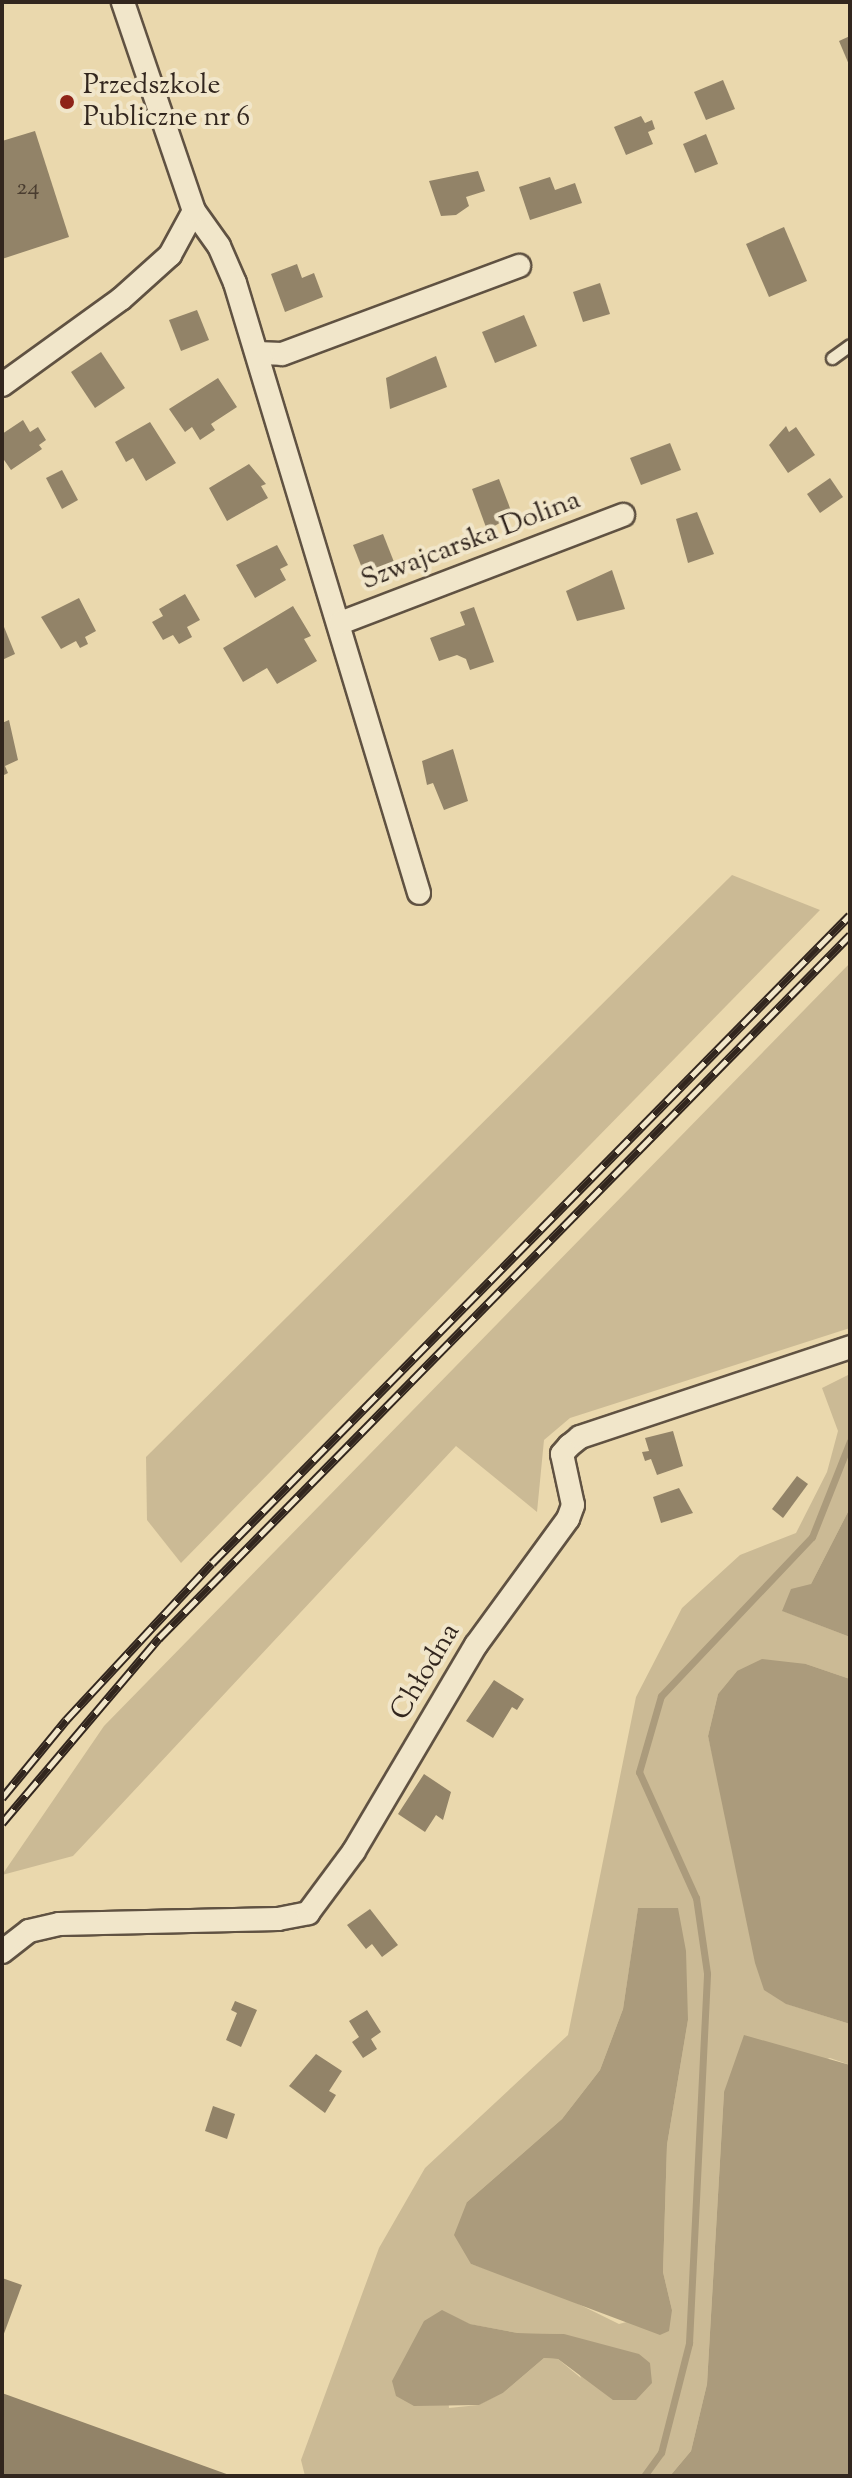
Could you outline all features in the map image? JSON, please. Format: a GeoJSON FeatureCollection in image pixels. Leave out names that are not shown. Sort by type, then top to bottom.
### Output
{"type":"FeatureCollection","features":[{"type":"Feature","properties":{"kind":"street","name":"Szwajcarska Dolina"},"geometry":{"type":"LineString","coordinates":[[123,2],[194,211],[219,246],[257,353],[419,893]]}},
{"type":"Feature","properties":{"kind":"street"},"geometry":{"type":"LineString","coordinates":[[2,385],[58,349],[170,255],[194,211]]}},
{"type":"Feature","properties":{"kind":"street"},"geometry":{"type":"LineString","coordinates":[[257,353],[282,354],[519,266]]}},
{"type":"Feature","properties":{"kind":"street","name":"Szwajcarska Dolina"},"geometry":{"type":"LineString","coordinates":[[340,623],[623,515]]}},
{"type":"Feature","properties":{"kind":"street","name":"Chłodna"},"geometry":{"type":"LineString","coordinates":[[2,1952],[29,1931],[59,1924],[278,1919],[308,1913],[354,1851],[476,1645],[568,1519],[573,1505],[562,1454],[569,1446],[580,1437],[850,1347]]}},
{"type":"Feature","properties":{"kind":"lane"},"geometry":{"type":"LineString","coordinates":[[832,358],[850,345]]}},
{"type":"Feature","properties":{"kind":"shaded area"},"geometry":{"type":"Polygon","coordinates":[[[732,875],[820,910],[181,1563],[147,1520],[146,1457],[732,875]]]}},
{"type":"Feature","properties":{"kind":"shaded area"},"geometry":{"type":"Polygon","coordinates":[[[850,963],[850,1328],[570,1418],[544,1440],[537,1512],[456,1446],[73,1856],[2,1875],[104,1726],[850,963]]]}},
{"type":"Feature","properties":{"kind":"shaded area"},"geometry":{"type":"Polygon","coordinates":[[[850,1374],[850,1508],[811,1584],[783,1611],[850,1637],[850,1679],[806,1664],[737,1671],[718,1694],[708,1736],[737,1858],[787,2004],[850,2024],[850,2065],[830,2058],[724,2092],[707,2384],[691,2451],[670,2476],[305,2476],[301,2460],[379,2248],[425,2168],[568,2035],[636,1697],[682,1608],[740,1555],[796,1533],[827,1472],[838,1431],[822,1388],[850,1374]],[[638,1909],[623,2009],[600,2070],[562,2119],[467,2202],[471,2264],[552,2291],[619,2324],[672,2310],[663,2272],[667,2145],[688,2020],[638,1909]],[[442,2311],[449,2408],[478,2405],[503,2393],[544,2358],[558,2359],[581,2378],[564,2334],[518,2333],[469,2324],[442,2311]]]}},
{"type":"Feature","properties":{"kind":"shaded area"},"geometry":{"type":"Polygon","coordinates":[[[850,1508],[850,1637],[782,1611],[791,1589],[811,1584],[850,1508]]]}},
{"type":"Feature","properties":{"kind":"shaded area"},"geometry":{"type":"Polygon","coordinates":[[[762,1659],[806,1664],[850,1679],[850,2024],[786,2004],[764,1990],[755,1963],[708,1736],[718,1694],[737,1671],[762,1659]]]}},
{"type":"Feature","properties":{"kind":"shaded area"},"geometry":{"type":"Polygon","coordinates":[[[638,1908],[678,1908],[686,1951],[688,2020],[667,2145],[663,2272],[672,2310],[669,2331],[660,2335],[471,2264],[454,2235],[467,2202],[562,2119],[600,2070],[623,2009],[638,1908]]]}},
{"type":"Feature","properties":{"kind":"shaded area"},"geometry":{"type":"Polygon","coordinates":[[[744,2035],[850,2065],[850,2476],[670,2476],[691,2451],[707,2384],[724,2092],[744,2035]]]}},
{"type":"Feature","properties":{"kind":"shaded area"},"geometry":{"type":"Polygon","coordinates":[[[442,2310],[470,2324],[518,2333],[564,2334],[639,2354],[650,2363],[652,2383],[636,2400],[613,2400],[558,2359],[544,2358],[503,2393],[479,2405],[414,2406],[396,2396],[392,2381],[424,2321],[442,2310]]]}},
{"type":"Feature","properties":{"kind":"building"},"geometry":{"type":"Polygon","coordinates":[[[850,36],[850,67],[839,41],[850,36]]]}},
{"type":"Feature","properties":{"kind":"building"},"geometry":{"type":"Polygon","coordinates":[[[723,80],[735,109],[706,120],[694,92],[723,80]]]}},
{"type":"Feature","properties":{"kind":"building"},"geometry":{"type":"Polygon","coordinates":[[[641,116],[645,123],[652,120],[655,129],[648,132],[653,144],[626,155],[614,127],[641,116]]]}},
{"type":"Feature","properties":{"kind":"building"},"geometry":{"type":"Polygon","coordinates":[[[35,131],[69,237],[2,259],[2,141],[35,131]]]}},
{"type":"Feature","properties":{"kind":"building"},"geometry":{"type":"Polygon","coordinates":[[[706,134],[718,164],[695,173],[683,144],[706,134]]]}},
{"type":"Feature","properties":{"kind":"building"},"geometry":{"type":"Polygon","coordinates":[[[478,171],[485,191],[466,197],[469,206],[456,215],[441,216],[429,181],[478,171]]]}},
{"type":"Feature","properties":{"kind":"building"},"geometry":{"type":"Polygon","coordinates":[[[550,177],[555,190],[575,183],[582,203],[530,220],[519,187],[550,177]]]}},
{"type":"Feature","properties":{"kind":"building"},"geometry":{"type":"Polygon","coordinates":[[[784,227],[807,281],[769,297],[746,244],[784,227]]]}},
{"type":"Feature","properties":{"kind":"building"},"geometry":{"type":"Polygon","coordinates":[[[297,264],[302,278],[314,273],[323,297],[285,312],[271,274],[297,264]]]}},
{"type":"Feature","properties":{"kind":"building"},"geometry":{"type":"Polygon","coordinates":[[[600,283],[610,314],[583,322],[573,292],[600,283]]]}},
{"type":"Feature","properties":{"kind":"building"},"geometry":{"type":"Polygon","coordinates":[[[197,310],[209,340],[181,351],[169,320],[197,310]]]}},
{"type":"Feature","properties":{"kind":"building"},"geometry":{"type":"Polygon","coordinates":[[[524,315],[537,346],[495,363],[482,332],[524,315]]]}},
{"type":"Feature","properties":{"kind":"building"},"geometry":{"type":"Polygon","coordinates":[[[101,352],[125,388],[95,408],[71,372],[101,352]]]}},
{"type":"Feature","properties":{"kind":"building"},"geometry":{"type":"Polygon","coordinates":[[[436,356],[447,387],[390,409],[386,378],[436,356]]]}},
{"type":"Feature","properties":{"kind":"building"},"geometry":{"type":"Polygon","coordinates":[[[218,378],[237,407],[211,424],[215,430],[200,440],[192,427],[185,432],[169,409],[218,378]]]}},
{"type":"Feature","properties":{"kind":"building"},"geometry":{"type":"Polygon","coordinates":[[[23,420],[30,432],[38,427],[46,440],[39,445],[42,449],[11,470],[2,457],[2,434],[23,420]]]}},
{"type":"Feature","properties":{"kind":"building"},"geometry":{"type":"Polygon","coordinates":[[[150,422],[176,463],[146,481],[133,458],[126,462],[115,442],[150,422]]]}},
{"type":"Feature","properties":{"kind":"building"},"geometry":{"type":"Polygon","coordinates":[[[786,426],[789,432],[796,427],[815,455],[788,473],[769,445],[786,426]]]}},
{"type":"Feature","properties":{"kind":"building"},"geometry":{"type":"Polygon","coordinates":[[[670,443],[681,470],[641,485],[630,458],[670,443]]]}},
{"type":"Feature","properties":{"kind":"building"},"geometry":{"type":"Polygon","coordinates":[[[249,464],[266,484],[261,486],[268,498],[227,521],[209,488],[249,464]]]}},
{"type":"Feature","properties":{"kind":"building"},"geometry":{"type":"Polygon","coordinates":[[[62,470],[78,500],[62,509],[46,478],[62,470]]]}},
{"type":"Feature","properties":{"kind":"building"},"geometry":{"type":"Polygon","coordinates":[[[830,478],[843,497],[820,513],[807,494],[830,478]]]}},
{"type":"Feature","properties":{"kind":"building"},"geometry":{"type":"Polygon","coordinates":[[[499,479],[513,516],[487,530],[472,489],[499,479]]]}},
{"type":"Feature","properties":{"kind":"building"},"geometry":{"type":"Polygon","coordinates":[[[697,512],[714,554],[688,563],[676,519],[697,512]]]}},
{"type":"Feature","properties":{"kind":"building"},"geometry":{"type":"Polygon","coordinates":[[[383,534],[394,562],[364,573],[353,545],[383,534]]]}},
{"type":"Feature","properties":{"kind":"building"},"geometry":{"type":"Polygon","coordinates":[[[277,545],[288,565],[280,569],[286,580],[255,598],[236,565],[277,545]]]}},
{"type":"Feature","properties":{"kind":"building"},"geometry":{"type":"Polygon","coordinates":[[[612,570],[625,609],[577,621],[566,591],[612,570]]]}},
{"type":"Feature","properties":{"kind":"building"},"geometry":{"type":"Polygon","coordinates":[[[185,594],[200,620],[187,627],[192,637],[179,644],[173,635],[163,640],[152,622],[163,616],[159,609],[185,594]]]}},
{"type":"Feature","properties":{"kind":"building"},"geometry":{"type":"Polygon","coordinates":[[[79,598],[96,631],[85,637],[88,644],[80,648],[76,641],[61,649],[41,617],[79,598]]]}},
{"type":"Feature","properties":{"kind":"building"},"geometry":{"type":"Polygon","coordinates":[[[293,606],[311,636],[304,639],[317,661],[277,684],[267,668],[243,682],[223,648],[293,606]]]}},
{"type":"Feature","properties":{"kind":"building"},"geometry":{"type":"Polygon","coordinates":[[[474,607],[494,662],[470,670],[466,659],[457,655],[439,661],[430,638],[465,625],[460,612],[474,607]]]}},
{"type":"Feature","properties":{"kind":"building"},"geometry":{"type":"Polygon","coordinates":[[[2,622],[15,654],[2,660],[2,622]]]}},
{"type":"Feature","properties":{"kind":"building"},"geometry":{"type":"Polygon","coordinates":[[[9,720],[18,760],[5,766],[8,773],[2,776],[2,723],[9,720]]]}},
{"type":"Feature","properties":{"kind":"building"},"geometry":{"type":"Polygon","coordinates":[[[453,749],[468,801],[444,810],[433,783],[427,785],[422,761],[453,749]]]}},
{"type":"Feature","properties":{"kind":"building"},"geometry":{"type":"Polygon","coordinates":[[[673,1431],[683,1466],[657,1475],[651,1459],[645,1461],[642,1452],[649,1451],[645,1438],[673,1431]]]}},
{"type":"Feature","properties":{"kind":"building"},"geometry":{"type":"Polygon","coordinates":[[[797,1476],[808,1484],[783,1518],[772,1509],[797,1476]]]}},
{"type":"Feature","properties":{"kind":"building"},"geometry":{"type":"Polygon","coordinates":[[[679,1488],[693,1513],[661,1523],[653,1497],[679,1488]]]}},
{"type":"Feature","properties":{"kind":"building"},"geometry":{"type":"Polygon","coordinates":[[[494,1680],[524,1699],[517,1710],[512,1707],[493,1738],[466,1721],[494,1680]]]}},
{"type":"Feature","properties":{"kind":"building"},"geometry":{"type":"Polygon","coordinates":[[[424,1774],[451,1792],[443,1820],[436,1815],[425,1832],[398,1814],[424,1774]]]}},
{"type":"Feature","properties":{"kind":"building"},"geometry":{"type":"Polygon","coordinates":[[[370,1909],[398,1945],[382,1957],[372,1944],[366,1949],[347,1925],[370,1909]]]}},
{"type":"Feature","properties":{"kind":"building"},"geometry":{"type":"Polygon","coordinates":[[[235,2001],[257,2010],[241,2047],[226,2040],[237,2013],[231,2010],[235,2001]]]}},
{"type":"Feature","properties":{"kind":"building"},"geometry":{"type":"Polygon","coordinates":[[[367,2010],[381,2032],[371,2039],[377,2049],[363,2058],[352,2042],[359,2037],[349,2021],[367,2010]]]}},
{"type":"Feature","properties":{"kind":"building"},"geometry":{"type":"Polygon","coordinates":[[[316,2054],[342,2071],[329,2091],[336,2095],[325,2113],[289,2086],[316,2054]]]}},
{"type":"Feature","properties":{"kind":"building"},"geometry":{"type":"Polygon","coordinates":[[[213,2106],[235,2114],[227,2139],[205,2131],[213,2106]]]}},
{"type":"Feature","properties":{"kind":"building"},"geometry":{"type":"Polygon","coordinates":[[[2,2278],[22,2285],[2,2339],[2,2278]]]}},
{"type":"Feature","properties":{"kind":"building"},"geometry":{"type":"Polygon","coordinates":[[[2,2393],[232,2476],[2,2476],[2,2393]]]}},
{"type":"Feature","properties":{"kind":"waterway"},"geometry":{"type":"LineString","coordinates":[[644,2476],[661,2453],[689,2343],[707,1973],[696,1898],[639,1772],[661,1696],[812,1537],[850,1441]]}},
{"type":"Feature","properties":{"kind":"railway"},"geometry":{"type":"LineString","coordinates":[[2,1798],[66,1720],[212,1563],[850,915]]}},
{"type":"Feature","properties":{"kind":"railway"},"geometry":{"type":"LineString","coordinates":[[2,1823],[159,1638],[850,935]]}},
{"type":"Feature","properties":{"kind":"place","name":"Przedszkole Publiczne nr 6"},"geometry":{"type":"Point","coordinates":[67,102]}}]}
